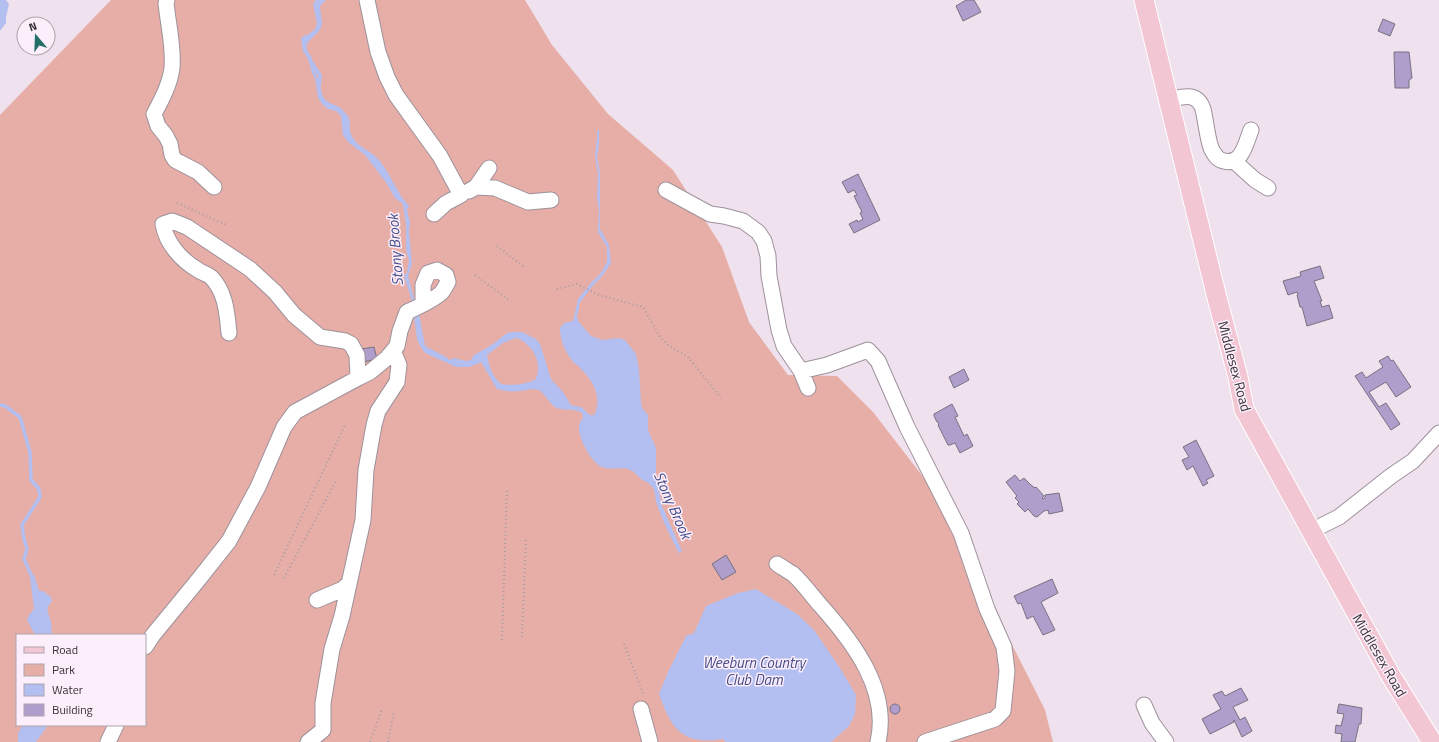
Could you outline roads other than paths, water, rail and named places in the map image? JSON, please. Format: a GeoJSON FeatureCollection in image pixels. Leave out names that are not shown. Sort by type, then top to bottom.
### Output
{"type":"FeatureCollection","features":[{"type":"Feature","properties":{"kind":"main road","name":"Middlesex Road"},"geometry":{"type":"LineString","coordinates":[[1144,0],[1238,377],[1244,409],[1391,676],[1432,742]]}},
{"type":"Feature","properties":{"kind":"lane"},"geometry":{"type":"LineString","coordinates":[[167,0],[166,3],[172,68],[168,84],[154,114],[158,126],[170,144],[172,155],[175,160],[198,172],[214,187]]}},
{"type":"Feature","properties":{"kind":"lane"},"geometry":{"type":"LineString","coordinates":[[367,0],[378,52],[387,77],[396,95],[440,156],[461,195]]}},
{"type":"Feature","properties":{"kind":"lane"},"geometry":{"type":"LineString","coordinates":[[1168,100],[1184,96],[1198,99],[1201,102],[1212,150],[1219,160],[1224,162],[1234,161],[1241,154],[1251,130]]}},
{"type":"Feature","properties":{"kind":"lane"},"geometry":{"type":"LineString","coordinates":[[1234,161],[1255,180],[1268,188]]}},
{"type":"Feature","properties":{"kind":"lane"},"geometry":{"type":"LineString","coordinates":[[434,214],[446,203],[476,187],[489,168]]}},
{"type":"Feature","properties":{"kind":"lane"},"geometry":{"type":"LineString","coordinates":[[476,187],[495,188],[528,202],[552,200]]}},
{"type":"Feature","properties":{"kind":"lane"},"geometry":{"type":"LineString","coordinates":[[666,190],[710,214],[724,216],[743,222],[758,232],[764,241],[768,256],[779,330],[784,346],[801,371],[808,388]]}},
{"type":"Feature","properties":{"kind":"lane"},"geometry":{"type":"LineString","coordinates":[[229,333],[228,315],[224,298],[218,288],[211,277],[197,270],[181,257],[170,244],[164,231],[163,224],[172,221],[186,227],[250,269],[275,292],[294,315],[320,337],[345,341],[351,344],[357,355],[358,378]]}},
{"type":"Feature","properties":{"kind":"lane"},"geometry":{"type":"LineString","coordinates":[[146,646],[200,579],[228,541],[258,486],[284,427],[295,412],[370,372],[387,358],[397,346],[400,330],[407,312],[418,307]]}},
{"type":"Feature","properties":{"kind":"lane"},"geometry":{"type":"LineString","coordinates":[[801,371],[827,365],[868,350],[878,361],[907,427],[961,533],[986,609],[1004,647],[1007,671],[1004,710],[995,719],[925,742]]}},
{"type":"Feature","properties":{"kind":"lane"},"geometry":{"type":"LineString","coordinates":[[308,742],[323,730],[323,703],[332,649],[342,616],[363,520],[366,470],[374,425],[378,411],[397,382],[399,365],[393,351]]}},
{"type":"Feature","properties":{"kind":"lane"},"geometry":{"type":"LineString","coordinates":[[1311,531],[1339,516],[1413,461],[1439,433]]}},
{"type":"Feature","properties":{"kind":"lane"},"geometry":{"type":"LineString","coordinates":[[777,564],[794,575],[849,640],[862,661],[873,683],[878,704],[880,718],[878,742]]}},
{"type":"Feature","properties":{"kind":"lane"},"geometry":{"type":"LineString","coordinates":[[317,600],[343,589],[348,584]]}},
{"type":"Feature","properties":{"kind":"lane"},"geometry":{"type":"LineString","coordinates":[[1144,704],[1152,723],[1166,742]]}},
{"type":"Feature","properties":{"kind":"lane"},"geometry":{"type":"LineString","coordinates":[[643,705],[650,742]]}},
{"type":"Feature","properties":{"kind":"lane"},"geometry":{"type":"LineString","coordinates":[[108,742],[116,726]]}},
{"type":"Feature","properties":{"kind":"water"},"geometry":{"type":"Polygon","coordinates":[[[0,0],[6,0],[9,4],[6,23],[0,31],[0,0]]]}},
{"type":"Feature","properties":{"kind":"water"},"geometry":{"type":"Polygon","coordinates":[[[316,0],[326,0],[320,6],[322,23],[321,28],[308,42],[307,46],[307,51],[311,56],[323,97],[328,102],[342,109],[346,115],[353,138],[379,160],[404,201],[409,206],[407,210],[410,222],[409,232],[412,264],[408,276],[414,299],[418,303],[425,346],[450,360],[454,358],[466,361],[471,360],[474,355],[490,346],[507,333],[522,332],[536,339],[540,344],[551,379],[563,392],[571,405],[581,407],[590,415],[594,415],[597,409],[597,396],[593,384],[585,373],[573,362],[568,354],[562,342],[560,328],[564,323],[573,321],[578,299],[601,273],[607,262],[607,247],[598,232],[598,174],[595,155],[597,131],[599,129],[597,156],[600,173],[600,229],[609,245],[611,263],[579,304],[577,315],[578,321],[591,336],[602,340],[619,338],[625,340],[636,354],[639,369],[642,408],[648,415],[648,430],[656,448],[656,475],[662,506],[682,551],[679,553],[667,529],[657,505],[655,492],[652,486],[629,469],[606,468],[598,465],[586,450],[579,431],[579,424],[583,418],[582,413],[575,410],[555,407],[538,390],[505,391],[497,389],[481,362],[470,367],[456,367],[425,353],[420,346],[417,339],[412,301],[404,276],[407,272],[409,261],[406,250],[406,225],[403,204],[395,198],[385,181],[365,155],[348,142],[343,135],[341,116],[336,111],[328,109],[318,98],[315,78],[308,59],[303,51],[301,40],[302,37],[314,30],[317,24],[313,4],[316,0]],[[516,338],[503,343],[487,355],[491,371],[501,384],[510,385],[527,383],[535,380],[538,367],[535,355],[527,344],[516,338]]]}},
{"type":"Feature","properties":{"kind":"water"},"geometry":{"type":"Polygon","coordinates":[[[34,575],[39,591],[43,591],[51,597],[52,601],[48,607],[48,614],[52,634],[34,634],[27,620],[34,609],[30,577],[34,575]]]}},
{"type":"Feature","properties":{"kind":"water","name":"Weeburn Country Club Dam"},"geometry":{"type":"Polygon","coordinates":[[[756,589],[797,614],[814,630],[840,668],[856,695],[855,714],[849,726],[831,742],[725,742],[723,739],[701,740],[685,735],[678,730],[665,710],[659,694],[686,636],[694,633],[706,606],[738,593],[756,589]]]}},
{"type":"Feature","properties":{"kind":"water"},"geometry":{"type":"Polygon","coordinates":[[[22,726],[47,726],[36,742],[18,742],[18,733],[22,726]]]}},
{"type":"Feature","properties":{"kind":"waterway","name":"Stony Brook"},"geometry":{"type":"LineString","coordinates":[[312,63],[320,75],[319,89]]}},
{"type":"Feature","properties":{"kind":"waterway","name":"Stony Brook"},"geometry":{"type":"LineString","coordinates":[[342,112],[347,118],[348,130]]}},
{"type":"Feature","properties":{"kind":"waterway"},"geometry":{"type":"LineString","coordinates":[[0,405],[5,406],[20,417],[30,452],[31,480],[39,489],[40,497],[22,525],[27,549],[24,559],[33,579]]}}]}
